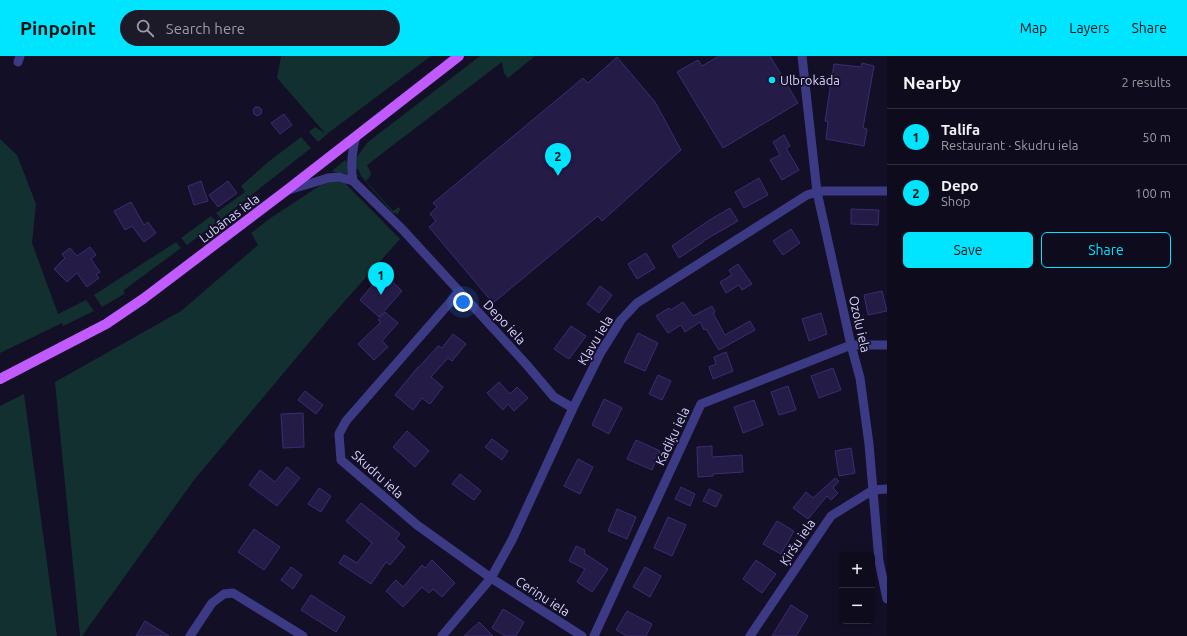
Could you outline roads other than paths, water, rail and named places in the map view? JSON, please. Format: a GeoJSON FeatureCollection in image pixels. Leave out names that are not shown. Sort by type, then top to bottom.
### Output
{"type":"FeatureCollection","features":[{"type":"Feature","properties":{"kind":"main road","name":"Lubānas iela"},"geometry":{"type":"LineString","coordinates":[[0,379],[106,324],[143,299],[287,190],[459,56]]}},
{"type":"Feature","properties":{"kind":"street","name":"Ozolu iela"},"geometry":{"type":"LineString","coordinates":[[802,56],[817,192],[851,345],[860,378],[869,444],[880,561],[887,599]]}},
{"type":"Feature","properties":{"kind":"street"},"geometry":{"type":"LineString","coordinates":[[287,190],[328,178],[339,177],[353,180],[352,150],[356,136]]}},
{"type":"Feature","properties":{"kind":"street","name":"Depo iela"},"geometry":{"type":"LineString","coordinates":[[353,180],[403,230],[526,364],[554,397],[573,408]]}},
{"type":"Feature","properties":{"kind":"street","name":"Kļavu iela"},"geometry":{"type":"LineString","coordinates":[[442,636],[491,578],[512,540],[573,408],[604,346],[621,320],[637,303],[807,196],[817,192],[837,190],[887,191]]}},
{"type":"Feature","properties":{"kind":"street","name":"Skudru iela"},"geometry":{"type":"LineString","coordinates":[[459,292],[346,421],[339,434],[339,447],[341,460],[417,525],[491,578]]}},
{"type":"Feature","properties":{"kind":"street","name":"Kadiķu iela"},"geometry":{"type":"LineString","coordinates":[[594,636],[701,404],[851,345],[887,345]]}},
{"type":"Feature","properties":{"kind":"street","name":"Ķiršu iela"},"geometry":{"type":"LineString","coordinates":[[750,636],[831,516],[873,490],[887,489]]}},
{"type":"Feature","properties":{"kind":"street","name":"Ceriņu iela"},"geometry":{"type":"LineString","coordinates":[[491,578],[582,636]]}},
{"type":"Feature","properties":{"kind":"street"},"geometry":{"type":"LineString","coordinates":[[190,636],[212,603],[224,594],[233,593],[303,636]]}},
{"type":"Feature","properties":{"kind":"place","name":"Ulbrokāda"},"geometry":{"type":"Point","coordinates":[772,80]}},
{"type":"Feature","properties":{"kind":"place","name":"Depo"},"geometry":{"type":"Point","coordinates":[558,176]}},
{"type":"Feature","properties":{"kind":"place","name":"Talifa"},"geometry":{"type":"Point","coordinates":[381,295]}}]}
